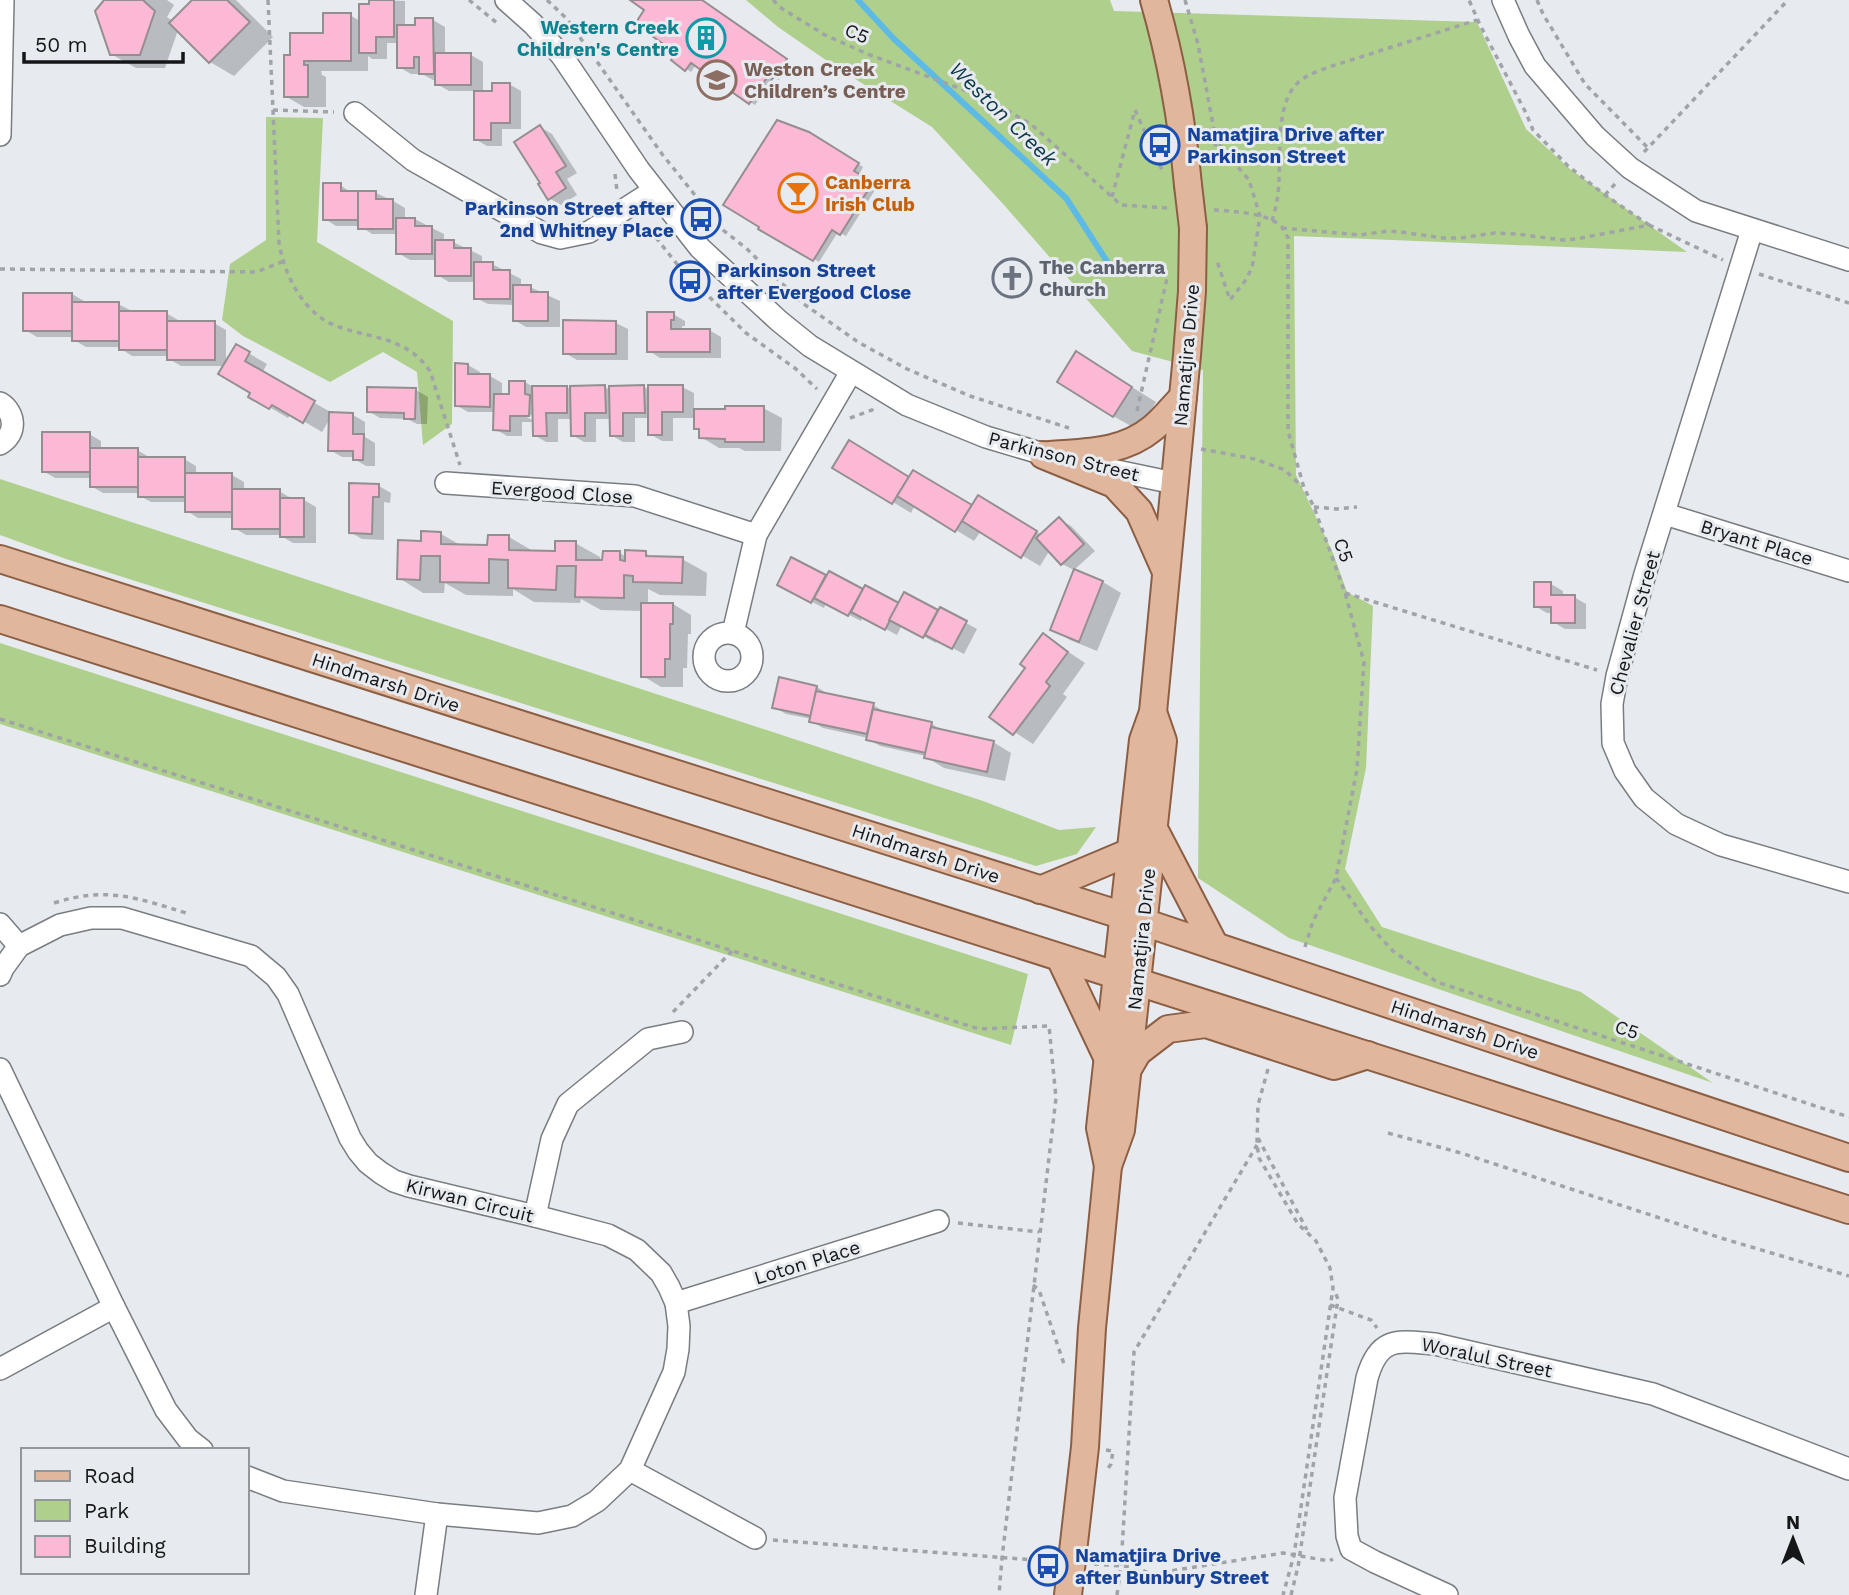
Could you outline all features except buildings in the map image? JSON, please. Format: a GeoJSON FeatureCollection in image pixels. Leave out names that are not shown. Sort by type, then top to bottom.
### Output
{"type":"FeatureCollection","features":[{"type":"Feature","properties":{"kind":"main road","name":"Namatjira Drive"},"geometry":{"type":"LineString","coordinates":[[1133,919],[1130,852],[1143,740],[1153,712],[1192,291],[1202,219],[1198,181],[1154,0]]}},
{"type":"Feature","properties":{"kind":"main road"},"geometry":{"type":"LineString","coordinates":[[1043,455],[1107,450],[1129,444],[1153,428],[1183,397]]}},
{"type":"Feature","properties":{"kind":"main road"},"geometry":{"type":"LineString","coordinates":[[1043,455],[1114,484],[1139,511],[1167,574]]}},
{"type":"Feature","properties":{"kind":"main road","name":"Hindmarsh Drive"},"geometry":{"type":"LineString","coordinates":[[0,559],[1133,919],[1849,1158]]}},
{"type":"Feature","properties":{"kind":"main road"},"geometry":{"type":"LineString","coordinates":[[0,619],[1849,1210]]}},
{"type":"Feature","properties":{"kind":"main road","name":"Namatjira Drive"},"geometry":{"type":"LineString","coordinates":[[1068,1595],[1085,1447],[1091,1328],[1108,1166],[1100,1128],[1118,1064],[1133,919],[1153,827],[1163,741],[1153,712]]}},
{"type":"Feature","properties":{"kind":"main road"},"geometry":{"type":"LineString","coordinates":[[1153,827],[1215,946]]}},
{"type":"Feature","properties":{"kind":"main road"},"geometry":{"type":"LineString","coordinates":[[1040,890],[1130,852]]}},
{"type":"Feature","properties":{"kind":"main road"},"geometry":{"type":"LineString","coordinates":[[1059,958],[1118,1064],[1168,1029],[1206,1024],[1334,1066],[1368,1055]]}},
{"type":"Feature","properties":{"kind":"street"},"geometry":{"type":"LineString","coordinates":[[0,135],[3,0]]}},
{"type":"Feature","properties":{"kind":"street","name":"Parkinson Street"},"geometry":{"type":"LineString","coordinates":[[506,0],[533,24],[562,56],[653,191],[700,248],[800,338],[850,372],[907,405],[986,437],[1043,455],[1174,483]]}},
{"type":"Feature","properties":{"kind":"street"},"geometry":{"type":"LineString","coordinates":[[1503,0],[1535,66],[1595,136],[1630,168],[1696,211],[1849,260]]}},
{"type":"Feature","properties":{"kind":"street"},"geometry":{"type":"LineString","coordinates":[[355,113],[413,160],[542,233],[560,238],[589,232],[653,191]]}},
{"type":"Feature","properties":{"kind":"street","name":"Chevalier Street"},"geometry":{"type":"LineString","coordinates":[[1752,230],[1645,574],[1617,676],[1612,704],[1613,743],[1625,771],[1644,798],[1676,824],[1721,845],[1849,882]]}},
{"type":"Feature","properties":{"kind":"street"},"geometry":{"type":"LineString","coordinates":[[733,633],[756,535],[850,372]]}},
{"type":"Feature","properties":{"kind":"street"},"geometry":{"type":"LineString","coordinates":[[0,402],[10,412],[13,422],[11,433],[5,442],[0,444]]}},
{"type":"Feature","properties":{"kind":"street","name":"Evergood Close"},"geometry":{"type":"LineString","coordinates":[[456,484],[635,496],[756,535]]}},
{"type":"Feature","properties":{"kind":"street","name":"Bryant Place"},"geometry":{"type":"LineString","coordinates":[[1665,514],[1849,571]]}},
{"type":"Feature","properties":{"kind":"street","name":"Kirwan Circuit"},"geometry":{"type":"LineString","coordinates":[[0,975],[19,946],[60,925],[92,918],[122,918],[251,956],[276,977],[288,994],[350,1138],[368,1163],[394,1181],[409,1186],[608,1235],[637,1250],[661,1273],[676,1303],[678,1349],[674,1372],[630,1470],[597,1501],[572,1516],[538,1523],[437,1514],[283,1491],[248,1477]]}},
{"type":"Feature","properties":{"kind":"street"},"geometry":{"type":"LineString","coordinates":[[0,924],[19,946]]}},
{"type":"Feature","properties":{"kind":"street"},"geometry":{"type":"LineString","coordinates":[[535,1216],[552,1139],[568,1104],[648,1039],[682,1032]]}},
{"type":"Feature","properties":{"kind":"street"},"geometry":{"type":"LineString","coordinates":[[0,1069],[6,1098],[166,1410],[188,1439],[199,1448]]}},
{"type":"Feature","properties":{"kind":"street","name":"Loton Place"},"geometry":{"type":"LineString","coordinates":[[676,1303],[938,1221]]}},
{"type":"Feature","properties":{"kind":"street"},"geometry":{"type":"LineString","coordinates":[[0,1369],[114,1307]]}},
{"type":"Feature","properties":{"kind":"street","name":"Woralul Street"},"geometry":{"type":"LineString","coordinates":[[1389,1344],[1401,1341],[1435,1344],[1653,1394],[1849,1469]]}},
{"type":"Feature","properties":{"kind":"street"},"geometry":{"type":"LineString","coordinates":[[1389,1344],[1371,1364],[1367,1378],[1345,1499],[1347,1536],[1351,1549],[1447,1595]]}},
{"type":"Feature","properties":{"kind":"street"},"geometry":{"type":"LineString","coordinates":[[630,1470],[755,1538]]}},
{"type":"Feature","properties":{"kind":"street"},"geometry":{"type":"LineString","coordinates":[[426,1595],[437,1514]]}},
{"type":"Feature","properties":{"kind":"path"},"geometry":{"type":"LineString","coordinates":[[268,0],[282,262],[302,299],[317,316],[339,327],[398,344],[421,359],[429,371],[456,484]]}},
{"type":"Feature","properties":{"kind":"path"},"geometry":{"type":"LineString","coordinates":[[547,0],[567,19],[662,154],[723,230],[747,249],[801,302],[858,342],[907,369],[1001,408],[1078,431]]}},
{"type":"Feature","properties":{"kind":"path","name":"C5"},"geometry":{"type":"LineString","coordinates":[[773,0],[781,8],[825,35],[986,98],[1032,125],[1121,205],[1172,208]]}},
{"type":"Feature","properties":{"kind":"path"},"geometry":{"type":"LineString","coordinates":[[1185,0],[1198,44],[1216,141],[1249,180],[1260,216],[1252,268],[1230,300],[1214,254]]}},
{"type":"Feature","properties":{"kind":"path"},"geometry":{"type":"LineString","coordinates":[[1469,0],[1533,131],[1569,166],[1605,195],[1649,225],[1741,268],[1849,303]]}},
{"type":"Feature","properties":{"kind":"path"},"geometry":{"type":"LineString","coordinates":[[1537,0],[1585,84],[1648,148]]}},
{"type":"Feature","properties":{"kind":"path"},"geometry":{"type":"LineString","coordinates":[[1605,195],[1788,0]]}},
{"type":"Feature","properties":{"kind":"path"},"geometry":{"type":"LineString","coordinates":[[1272,221],[1278,199],[1281,129],[1287,101],[1298,83],[1309,75],[1332,66],[1478,20]]}},
{"type":"Feature","properties":{"kind":"path"},"geometry":{"type":"LineString","coordinates":[[273,110],[355,113]]}},
{"type":"Feature","properties":{"kind":"path"},"geometry":{"type":"LineString","coordinates":[[1112,197],[1135,110],[1163,173]]}},
{"type":"Feature","properties":{"kind":"path"},"geometry":{"type":"LineString","coordinates":[[1198,181],[1216,141]]}},
{"type":"Feature","properties":{"kind":"path"},"geometry":{"type":"LineString","coordinates":[[1202,219],[1236,211],[1260,216],[1282,228],[1360,235],[1388,231],[1460,238],[1495,233],[1562,240],[1649,225]]}},
{"type":"Feature","properties":{"kind":"path","name":"C5"},"geometry":{"type":"LineString","coordinates":[[1282,228],[1288,237],[1288,431],[1304,488],[1314,506],[1345,593],[1364,662],[1357,769],[1336,878],[1371,927],[1393,951],[1437,982],[1849,1116]]}},
{"type":"Feature","properties":{"kind":"path"},"geometry":{"type":"LineString","coordinates":[[0,269],[256,272],[282,262]]}},
{"type":"Feature","properties":{"kind":"path"},"geometry":{"type":"LineString","coordinates":[[1137,414],[1169,267]]}},
{"type":"Feature","properties":{"kind":"path"},"geometry":{"type":"LineString","coordinates":[[1207,449],[1255,459],[1285,470],[1304,488]]}},
{"type":"Feature","properties":{"kind":"path"},"geometry":{"type":"LineString","coordinates":[[1314,506],[1337,509],[1357,507]]}},
{"type":"Feature","properties":{"kind":"path"},"geometry":{"type":"LineString","coordinates":[[1345,593],[1617,676]]}},
{"type":"Feature","properties":{"kind":"path"},"geometry":{"type":"LineString","coordinates":[[0,719],[979,1029],[1049,1026],[1056,1098],[999,1595]]}},
{"type":"Feature","properties":{"kind":"path"},"geometry":{"type":"LineString","coordinates":[[1304,950],[1312,921],[1336,878]]}},
{"type":"Feature","properties":{"kind":"path"},"geometry":{"type":"LineString","coordinates":[[648,1039],[732,951]]}},
{"type":"Feature","properties":{"kind":"path"},"geometry":{"type":"LineString","coordinates":[[1270,1064],[1258,1105],[1259,1158],[1298,1224],[1316,1241],[1330,1268],[1333,1289],[1338,1299],[1291,1595]]}},
{"type":"Feature","properties":{"kind":"path"},"geometry":{"type":"LineString","coordinates":[[1388,1133],[1473,1157],[1721,1238],[1849,1276]]}},
{"type":"Feature","properties":{"kind":"path"},"geometry":{"type":"LineString","coordinates":[[1258,1136],[1309,1235]]}},
{"type":"Feature","properties":{"kind":"path"},"geometry":{"type":"LineString","coordinates":[[1117,1595],[1134,1352],[1257,1144]]}},
{"type":"Feature","properties":{"kind":"path"},"geometry":{"type":"LineString","coordinates":[[938,1221],[1039,1232]]}},
{"type":"Feature","properties":{"kind":"path"},"geometry":{"type":"LineString","coordinates":[[1033,1285],[1039,1290],[1068,1376]]}},
{"type":"Feature","properties":{"kind":"path"},"geometry":{"type":"LineString","coordinates":[[1283,1595],[1297,1556],[1333,1289]]}},
{"type":"Feature","properties":{"kind":"path"},"geometry":{"type":"LineString","coordinates":[[1330,1305],[1371,1320],[1389,1344]]}},
{"type":"Feature","properties":{"kind":"path"},"geometry":{"type":"LineString","coordinates":[[755,1538],[1002,1558]]}},
{"type":"Feature","properties":{"kind":"path"},"geometry":{"type":"LineString","coordinates":[[1135,1567],[1151,1574],[1283,1553],[1329,1561],[1351,1549]]}},
{"type":"Feature","properties":{"kind":"green space"},"geometry":{"type":"Polygon","coordinates":[[[746,0],[1110,0],[1114,11],[1477,22],[1526,129],[1570,169],[1687,252],[1294,236],[1296,475],[1333,553],[1347,592],[1373,606],[1366,768],[1345,869],[1382,927],[1581,992],[1713,1083],[1289,938],[1198,878],[1203,370],[1132,351],[932,127],[833,65],[778,27],[746,0]]]}},
{"type":"Feature","properties":{"kind":"green space"},"geometry":{"type":"Polygon","coordinates":[[[266,117],[323,118],[317,242],[453,321],[452,424],[423,445],[417,372],[383,352],[330,382],[243,336],[222,320],[230,264],[266,240],[266,117]]]}},
{"type":"Feature","properties":{"kind":"green space"},"geometry":{"type":"Polygon","coordinates":[[[0,479],[983,801],[1059,830],[1096,827],[1077,854],[1036,866],[66,559],[0,535],[0,479]]]}},
{"type":"Feature","properties":{"kind":"green space"},"geometry":{"type":"Polygon","coordinates":[[[0,643],[1028,974],[1011,1045],[0,724],[0,643]]]}},
{"type":"Feature","properties":{"kind":"waterway","name":"Weston Creek"},"geometry":{"type":"LineString","coordinates":[[858,0],[893,38],[1066,198],[1110,266]]}},
{"type":"Feature","properties":{"kind":"place","name":"Western Creek Children's Centre"},"geometry":{"type":"Point","coordinates":[706,38]}},
{"type":"Feature","properties":{"kind":"place","name":"Weston Creek Children’s Centre"},"geometry":{"type":"Point","coordinates":[717,80]}},
{"type":"Feature","properties":{"kind":"place","name":"Namatjira Drive after Parkinson Street"},"geometry":{"type":"Point","coordinates":[1160,145]}},
{"type":"Feature","properties":{"kind":"place","name":"Canberra Irish Club"},"geometry":{"type":"Point","coordinates":[798,193]}},
{"type":"Feature","properties":{"kind":"place","name":"Parkinson Street after 2nd Whitney Place"},"geometry":{"type":"Point","coordinates":[701,219]}},
{"type":"Feature","properties":{"kind":"place","name":"The Canberra Church"},"geometry":{"type":"Point","coordinates":[1012,278]}},
{"type":"Feature","properties":{"kind":"place","name":"Parkinson Street after Evergood Close"},"geometry":{"type":"Point","coordinates":[690,281]}},
{"type":"Feature","properties":{"kind":"place","name":"Namatjira Drive after Bunbury Street"},"geometry":{"type":"Point","coordinates":[1048,1566]}}]}
